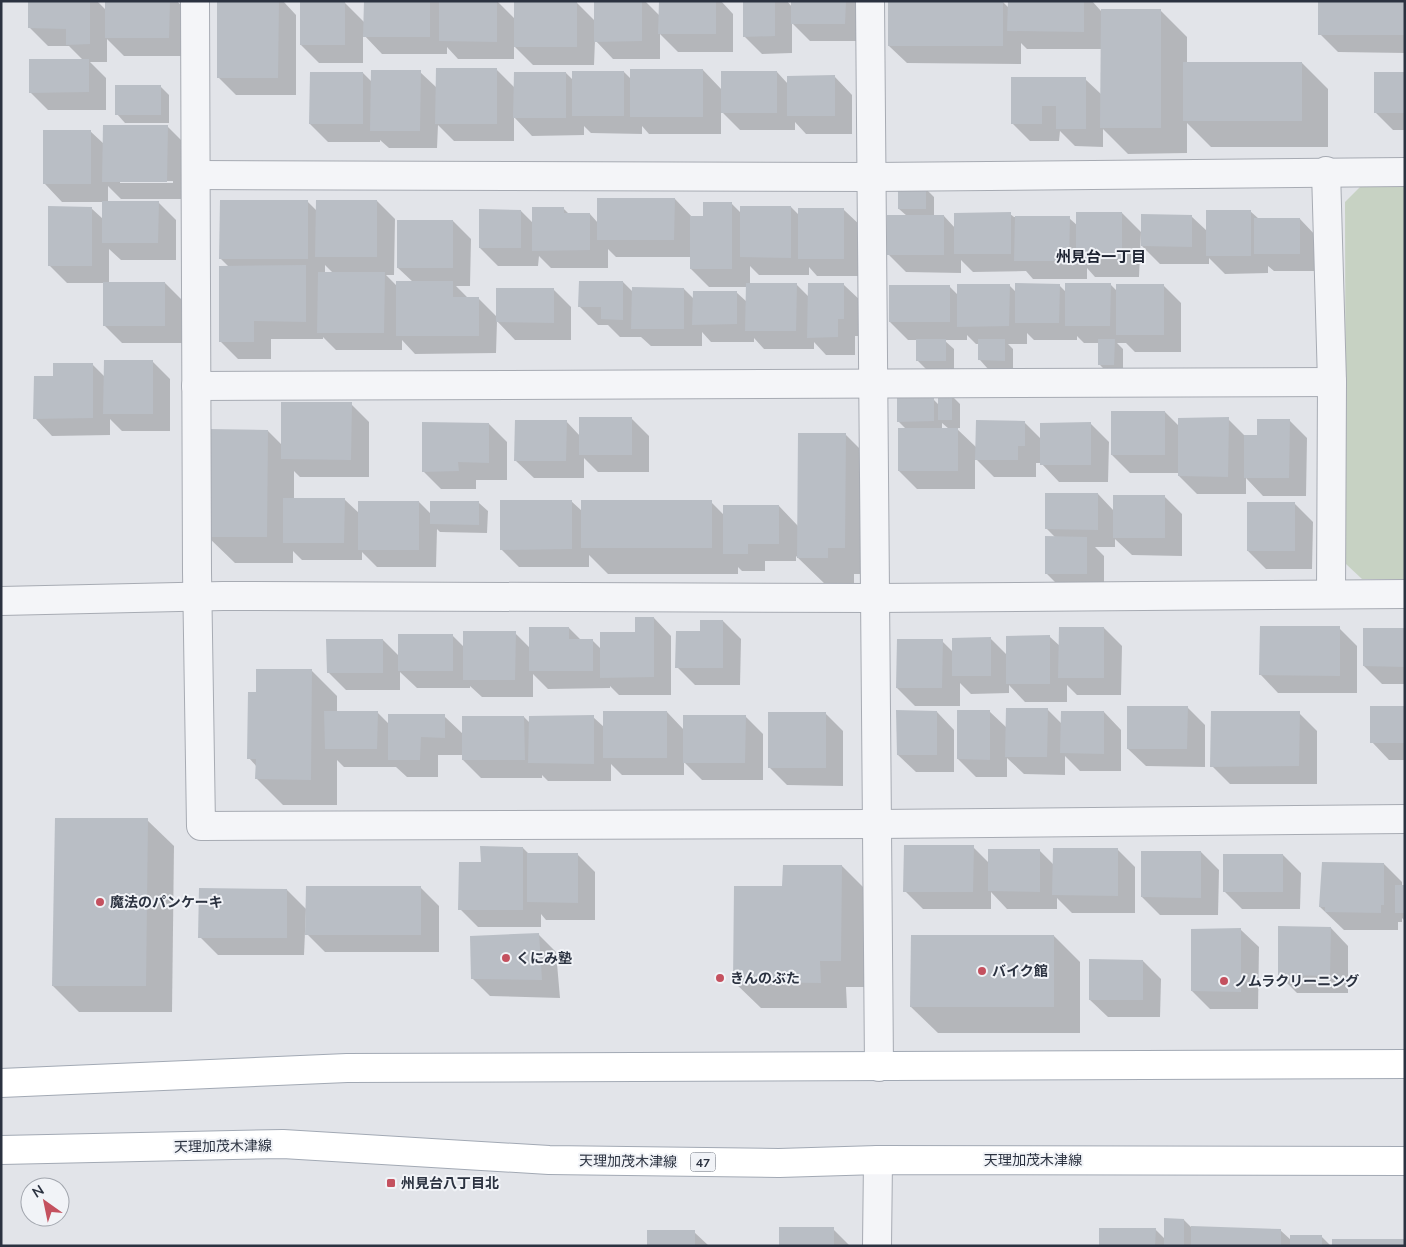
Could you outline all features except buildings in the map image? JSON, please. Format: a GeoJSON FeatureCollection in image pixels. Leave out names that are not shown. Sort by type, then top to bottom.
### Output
{"type":"FeatureCollection","features":[{"type":"Feature","properties":{"kind":"main road"},"geometry":{"type":"LineString","coordinates":[[1,1083],[347,1068],[1405,1064]]}},
{"type":"Feature","properties":{"kind":"main road","name":"天理加茂木津線"},"geometry":{"type":"LineString","coordinates":[[1,1150],[283,1144],[549,1160],[779,1163],[878,1160],[1405,1161]]}},
{"type":"Feature","properties":{"kind":"street"},"geometry":{"type":"LineString","coordinates":[[195,1],[196,386],[201,826],[877,824],[1405,819]]}},
{"type":"Feature","properties":{"kind":"street"},"geometry":{"type":"LineString","coordinates":[[870,1],[879,1066]]}},
{"type":"Feature","properties":{"kind":"street"},"geometry":{"type":"LineString","coordinates":[[196,174],[872,177],[1326,171],[1405,172]]}},
{"type":"Feature","properties":{"kind":"street"},"geometry":{"type":"LineString","coordinates":[[1326,171],[1332,382],[1331,594]]}},
{"type":"Feature","properties":{"kind":"street"},"geometry":{"type":"LineString","coordinates":[[196,386],[1332,382]]}},
{"type":"Feature","properties":{"kind":"street"},"geometry":{"type":"LineString","coordinates":[[1,602],[198,597],[875,598],[1405,594]]}},
{"type":"Feature","properties":{"kind":"street"},"geometry":{"type":"LineString","coordinates":[[878,1160],[878,1246]]}},
{"type":"Feature","properties":{"kind":"green space"},"geometry":{"type":"Polygon","coordinates":[[[1405,186],[1405,579],[1362,579],[1346,564],[1345,202],[1360,187],[1405,186]]]}},
{"type":"Feature","properties":{"kind":"place","name":"魔法のパンケーキ"},"geometry":{"type":"Point","coordinates":[100,902]}},
{"type":"Feature","properties":{"kind":"place","name":"くにみ塾"},"geometry":{"type":"Point","coordinates":[506,958]}},
{"type":"Feature","properties":{"kind":"place","name":"バイク館"},"geometry":{"type":"Point","coordinates":[982,971]}},
{"type":"Feature","properties":{"kind":"place","name":"きんのぶた"},"geometry":{"type":"Point","coordinates":[720,978]}},
{"type":"Feature","properties":{"kind":"place","name":"ノムラクリーニング"},"geometry":{"type":"Point","coordinates":[1224,981]}},
{"type":"Feature","properties":{"kind":"place","name":"州見台八丁目北"},"geometry":{"type":"Point","coordinates":[391,1183]}},
{"type":"Feature","properties":{"kind":"district","name":"州見台一丁目"},"geometry":{"type":"Point","coordinates":[1101,256]}}]}
